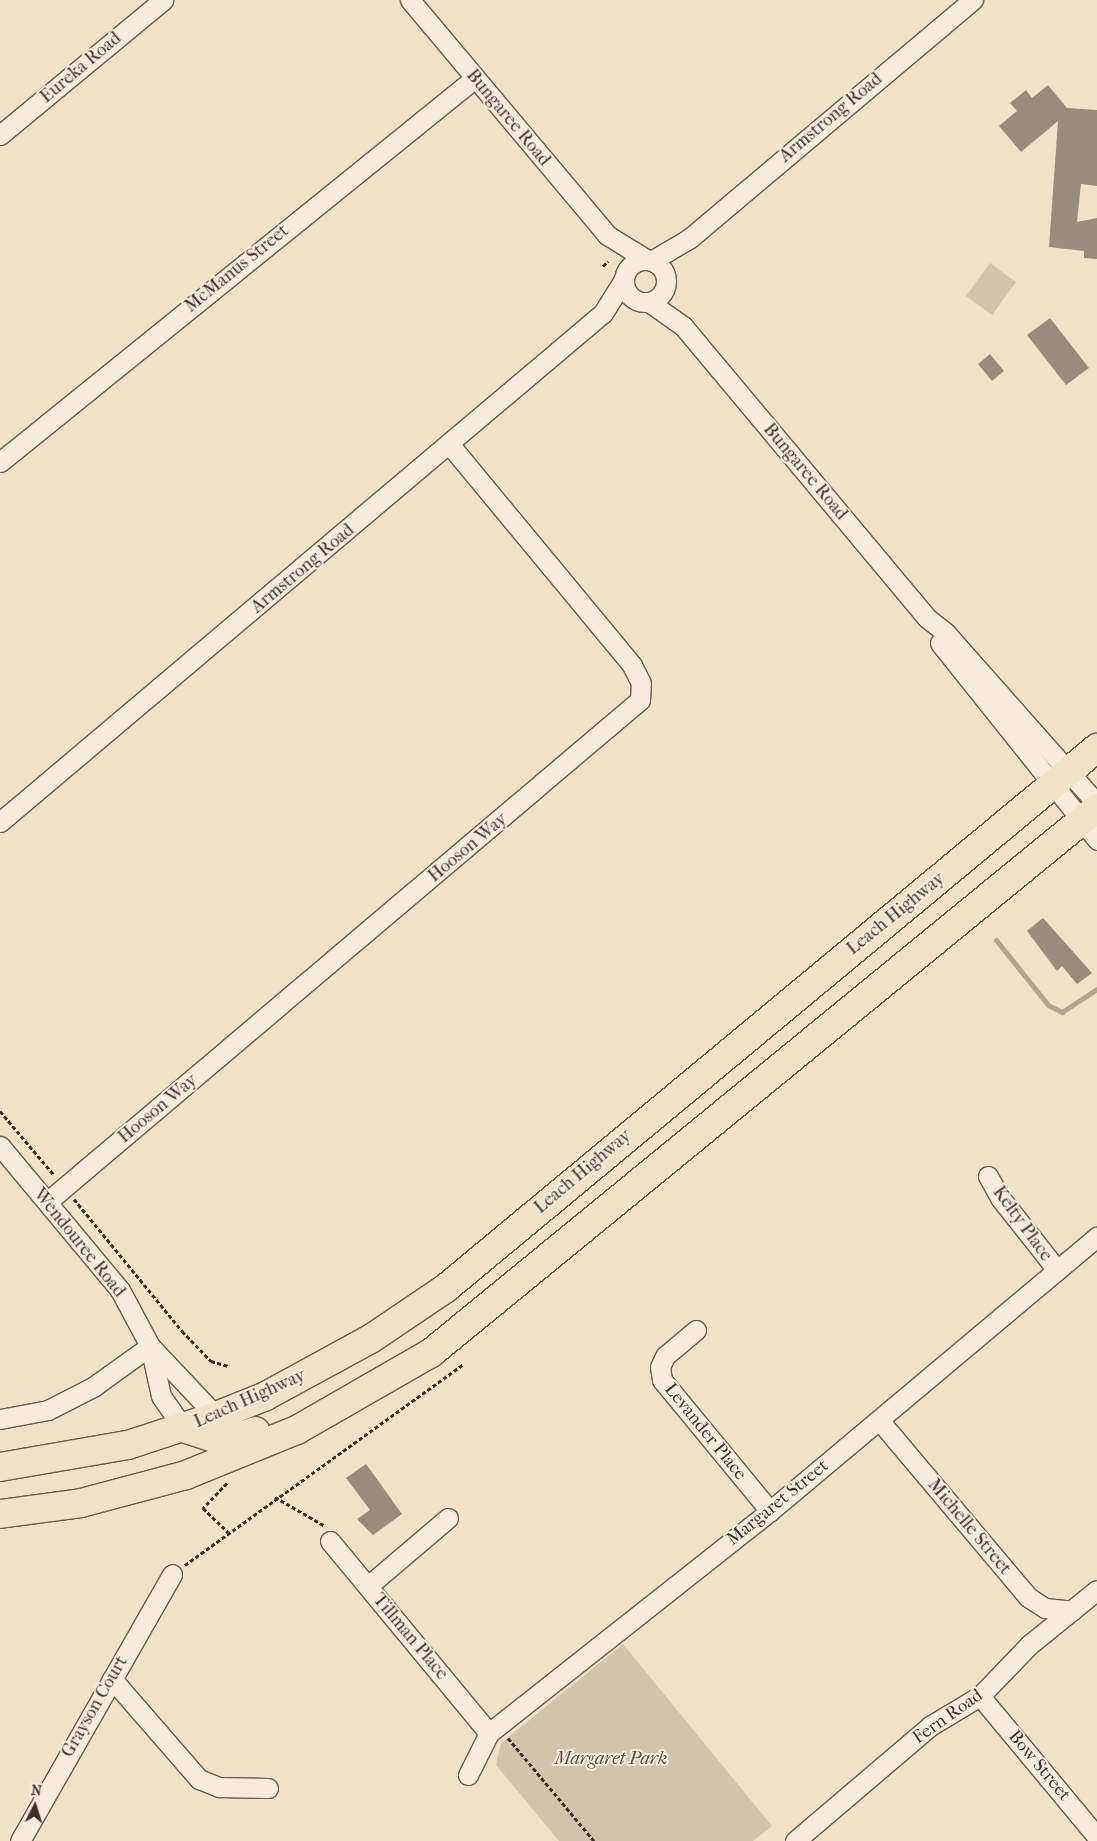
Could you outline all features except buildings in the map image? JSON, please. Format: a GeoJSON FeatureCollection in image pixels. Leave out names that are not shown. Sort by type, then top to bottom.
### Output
{"type":"FeatureCollection","features":[{"type":"Feature","properties":{"kind":"highway","name":"Leach Highway"},"geometry":{"type":"LineString","coordinates":[[0,1467],[70,1458],[183,1428],[216,1416],[302,1378],[446,1288],[1097,748]]}},
{"type":"Feature","properties":{"kind":"highway"},"geometry":{"type":"LineString","coordinates":[[0,1514],[81,1502],[186,1475],[297,1430],[369,1389],[468,1325],[1093,819]]}},
{"type":"Feature","properties":{"kind":"highway"},"geometry":{"type":"LineString","coordinates":[[183,1428],[223,1441],[369,1389]]}},
{"type":"Feature","properties":{"kind":"street","name":"Eureka Road"},"geometry":{"type":"LineString","coordinates":[[0,135],[163,0]]}},
{"type":"Feature","properties":{"kind":"street","name":"Bungaree Road"},"geometry":{"type":"LineString","coordinates":[[410,0],[608,235],[649,260]]}},
{"type":"Feature","properties":{"kind":"street","name":"Armstrong Road"},"geometry":{"type":"LineString","coordinates":[[649,260],[690,238],[973,0]]}},
{"type":"Feature","properties":{"kind":"street","name":"McManus Street"},"geometry":{"type":"LineString","coordinates":[[0,462],[475,78]]}},
{"type":"Feature","properties":{"kind":"street","name":"Bungaree Road"},"geometry":{"type":"LineString","coordinates":[[608,235],[624,278]]}},
{"type":"Feature","properties":{"kind":"street","name":"Armstrong Road"},"geometry":{"type":"LineString","coordinates":[[666,283],[690,238]]}},
{"type":"Feature","properties":{"kind":"street"},"geometry":{"type":"LineString","coordinates":[[649,260],[663,268],[666,283],[660,297],[644,302],[628,293],[624,278],[632,264],[649,260]]}},
{"type":"Feature","properties":{"kind":"street","name":"Armstrong Road"},"geometry":{"type":"LineString","coordinates":[[0,822],[450,445],[603,313],[624,278]]}},
{"type":"Feature","properties":{"kind":"street","name":"Bungaree Road"},"geometry":{"type":"LineString","coordinates":[[666,283],[683,326],[927,618],[945,632],[1093,819]]}},
{"type":"Feature","properties":{"kind":"street","name":"Bungaree Road"},"geometry":{"type":"LineString","coordinates":[[644,302],[683,326]]}},
{"type":"Feature","properties":{"kind":"street","name":"Armstrong Road"},"geometry":{"type":"LineString","coordinates":[[603,313],[644,302]]}},
{"type":"Feature","properties":{"kind":"street","name":"Hooson Way"},"geometry":{"type":"LineString","coordinates":[[47,1202],[640,700],[641,683],[632,665],[450,445]]}},
{"type":"Feature","properties":{"kind":"street","name":"Wendouree Road"},"geometry":{"type":"LineString","coordinates":[[0,1146],[120,1290],[150,1346],[216,1416]]}},
{"type":"Feature","properties":{"kind":"street","name":"Kelty Place"},"geometry":{"type":"LineString","coordinates":[[988,1176],[1000,1199],[1057,1270]]}},
{"type":"Feature","properties":{"kind":"street","name":"Margaret Street"},"geometry":{"type":"LineString","coordinates":[[468,1775],[493,1730],[770,1511],[1097,1237]]}},
{"type":"Feature","properties":{"kind":"street","name":"Levander Place"},"geometry":{"type":"LineString","coordinates":[[696,1330],[665,1356],[662,1380],[770,1511]]}},
{"type":"Feature","properties":{"kind":"street"},"geometry":{"type":"LineString","coordinates":[[0,1419],[48,1410],[93,1387],[150,1346]]}},
{"type":"Feature","properties":{"kind":"street","name":"Wendouree Road"},"geometry":{"type":"LineString","coordinates":[[150,1346],[161,1396],[183,1428]]}},
{"type":"Feature","properties":{"kind":"street","name":"Michelle Street"},"geometry":{"type":"LineString","coordinates":[[879,1420],[1028,1597],[1045,1608],[1072,1611]]}},
{"type":"Feature","properties":{"kind":"street"},"geometry":{"type":"LineString","coordinates":[[368,1586],[448,1518]]}},
{"type":"Feature","properties":{"kind":"street","name":"Tillman Place"},"geometry":{"type":"LineString","coordinates":[[330,1541],[493,1730]]}},
{"type":"Feature","properties":{"kind":"street","name":"Grayson Court"},"geometry":{"type":"LineString","coordinates":[[20,1841],[172,1574]]}},
{"type":"Feature","properties":{"kind":"street","name":"Fern Road"},"geometry":{"type":"LineString","coordinates":[[795,1841],[930,1726],[980,1696],[1030,1645],[1097,1590]]}},
{"type":"Feature","properties":{"kind":"street"},"geometry":{"type":"LineString","coordinates":[[112,1679],[198,1779],[219,1787],[268,1788]]}},
{"type":"Feature","properties":{"kind":"street","name":"Bow Street"},"geometry":{"type":"LineString","coordinates":[[980,1696],[1097,1837]]}},
{"type":"Feature","properties":{"kind":"path"},"geometry":{"type":"LineString","coordinates":[[603,266],[608,261]]}},
{"type":"Feature","properties":{"kind":"path"},"geometry":{"type":"LineString","coordinates":[[0,1111],[182,1330],[211,1361],[228,1366]]}},
{"type":"Feature","properties":{"kind":"path"},"geometry":{"type":"LineString","coordinates":[[172,1574],[275,1497],[464,1364]]}},
{"type":"Feature","properties":{"kind":"path"},"geometry":{"type":"LineString","coordinates":[[228,1532],[203,1508],[231,1478]]}},
{"type":"Feature","properties":{"kind":"path"},"geometry":{"type":"LineString","coordinates":[[275,1497],[325,1523],[330,1541]]}},
{"type":"Feature","properties":{"kind":"path"},"geometry":{"type":"LineString","coordinates":[[493,1730],[594,1841]]}},
{"type":"Feature","properties":{"kind":"green space"},"geometry":{"type":"Polygon","coordinates":[[[990,263],[1016,282],[992,315],[966,296],[990,263]]]}},
{"type":"Feature","properties":{"kind":"green space","name":"Margaret Park"},"geometry":{"type":"Polygon","coordinates":[[[623,1644],[772,1826],[753,1841],[559,1841],[496,1765],[501,1743],[623,1644]]]}},
{"type":"Feature","properties":{"kind":"waterway"},"geometry":{"type":"LineString","coordinates":[[996,940],[1048,1005],[1062,1012],[1097,989]]}}]}
